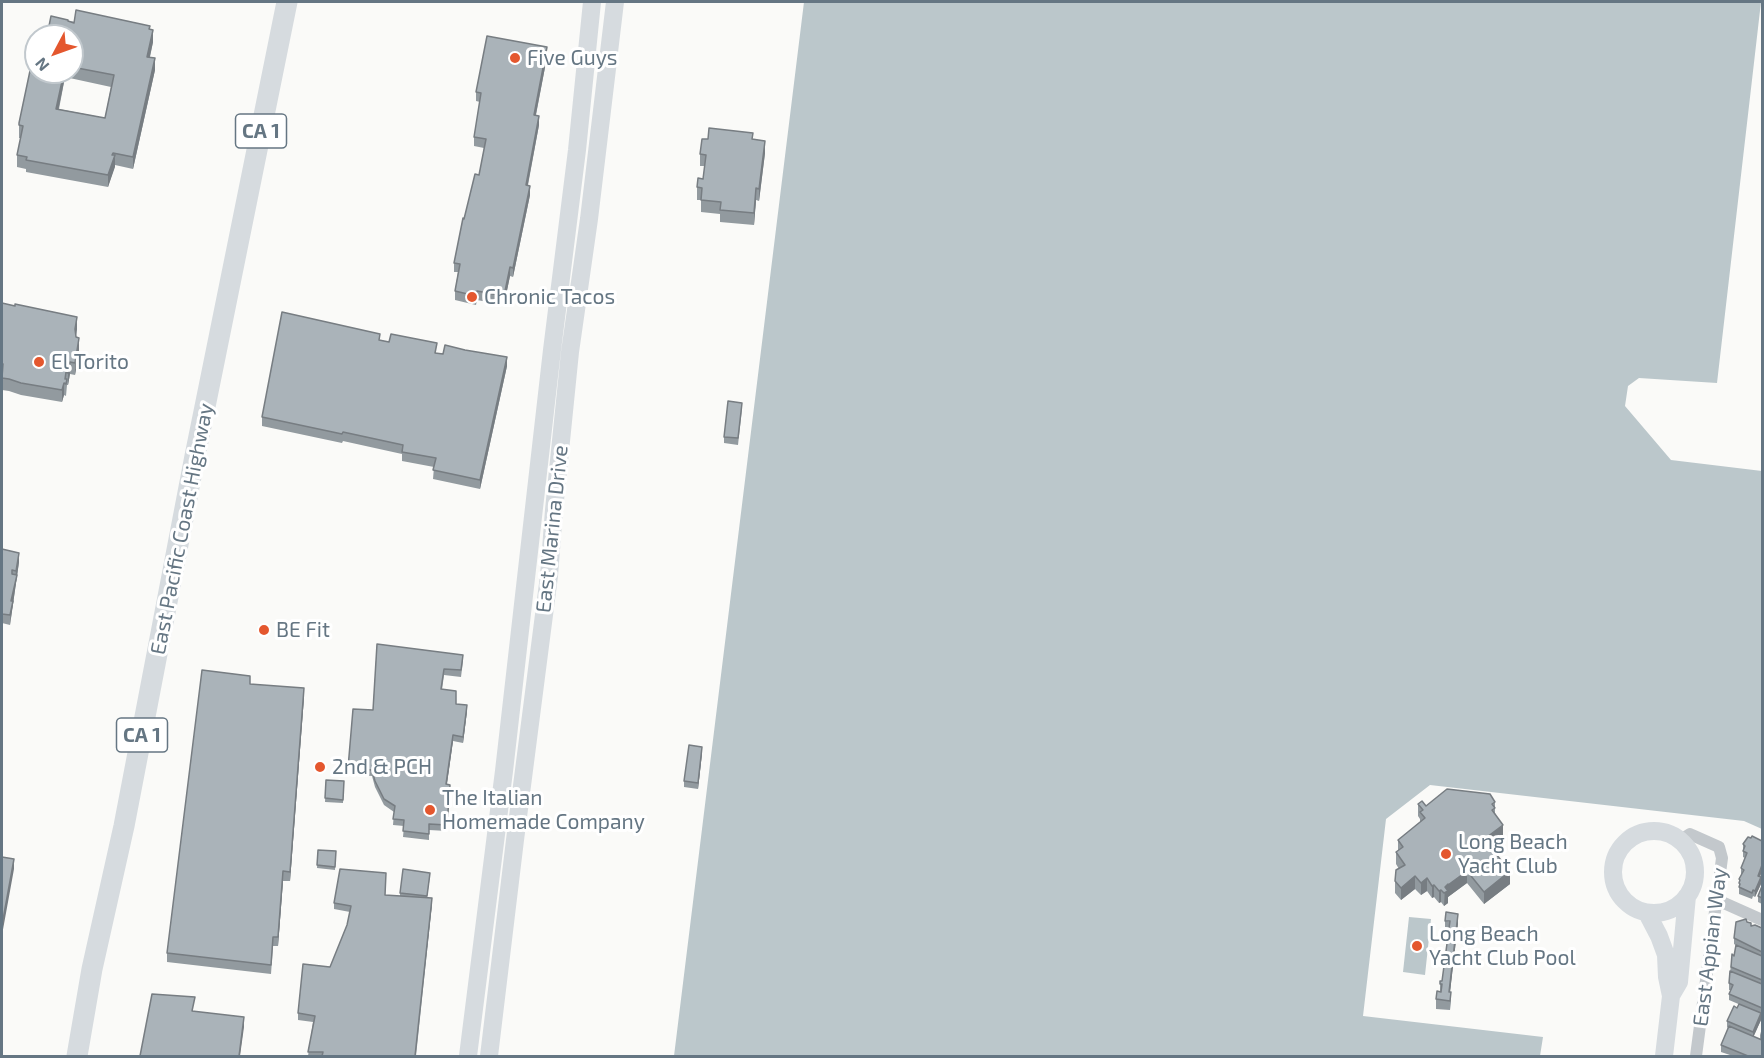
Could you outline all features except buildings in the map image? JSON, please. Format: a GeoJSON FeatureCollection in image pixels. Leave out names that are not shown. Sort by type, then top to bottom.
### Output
{"type":"FeatureCollection","features":[{"type":"Feature","properties":{"kind":"highway","name":"East Pacific Coast Highway"},"geometry":{"type":"LineString","coordinates":[[77,1056],[92,969],[124,825],[197,446],[287,2]]}},
{"type":"Feature","properties":{"kind":"main road","name":"East Marina Drive"},"geometry":{"type":"LineString","coordinates":[[468,1056],[577,150],[591,2]]}},
{"type":"Feature","properties":{"kind":"main road","name":"East Marina Drive"},"geometry":{"type":"LineString","coordinates":[[489,1056],[549,576],[570,352],[589,219],[615,2]]}},
{"type":"Feature","properties":{"kind":"main road"},"geometry":{"type":"LineString","coordinates":[[1646,832],[1656,832],[1679,841],[1689,853],[1694,867],[1693,882],[1687,896],[1680,904],[1657,913],[1647,913],[1624,901],[1614,883],[1613,873],[1618,853],[1627,841],[1646,832]]}},
{"type":"Feature","properties":{"kind":"main road","name":"East Appian Way"},"geometry":{"type":"LineString","coordinates":[[1671,996],[1679,982],[1687,896]]}},
{"type":"Feature","properties":{"kind":"main road","name":"East Appian Way"},"geometry":{"type":"LineString","coordinates":[[1647,913],[1666,955],[1671,996],[1664,1056]]}},
{"type":"Feature","properties":{"kind":"street","name":"East Appian Way"},"geometry":{"type":"LineString","coordinates":[[1679,841],[1690,834],[1719,847],[1722,858],[1696,1056]]}},
{"type":"Feature","properties":{"kind":"street"},"geometry":{"type":"LineString","coordinates":[[1715,899],[1762,920]]}},
{"type":"Feature","properties":{"kind":"shaded area"},"geometry":{"type":"Polygon","coordinates":[[[804,2],[1761,2],[1717,383],[1639,378],[1628,386],[1625,406],[1671,460],[1762,471],[1762,829],[1744,821],[1430,785],[1386,819],[1363,1016],[1543,1037],[1540,1056],[674,1056],[804,2]]]}},
{"type":"Feature","properties":{"kind":"shaded area","name":"Long Beach Yacht Club Pool"},"geometry":{"type":"Polygon","coordinates":[[[1409,917],[1431,919],[1425,975],[1403,972],[1409,917]]]}},
{"type":"Feature","properties":{"kind":"place","name":"Five Guys"},"geometry":{"type":"Point","coordinates":[515,58]}},
{"type":"Feature","properties":{"kind":"place","name":"Chronic Tacos"},"geometry":{"type":"Point","coordinates":[472,297]}},
{"type":"Feature","properties":{"kind":"place","name":"El Torito"},"geometry":{"type":"Point","coordinates":[39,362]}},
{"type":"Feature","properties":{"kind":"place","name":"BE Fit"},"geometry":{"type":"Point","coordinates":[264,630]}},
{"type":"Feature","properties":{"kind":"place","name":"2nd & PCH"},"geometry":{"type":"Point","coordinates":[320,767]}},
{"type":"Feature","properties":{"kind":"place","name":"The Italian Homemade Company"},"geometry":{"type":"Point","coordinates":[430,810]}},
{"type":"Feature","properties":{"kind":"place","name":"Long Beach Yacht Club"},"geometry":{"type":"Point","coordinates":[1446,854]}},
{"type":"Feature","properties":{"kind":"place","name":"Long Beach Yacht Club Pool"},"geometry":{"type":"Point","coordinates":[1417,946]}}]}
